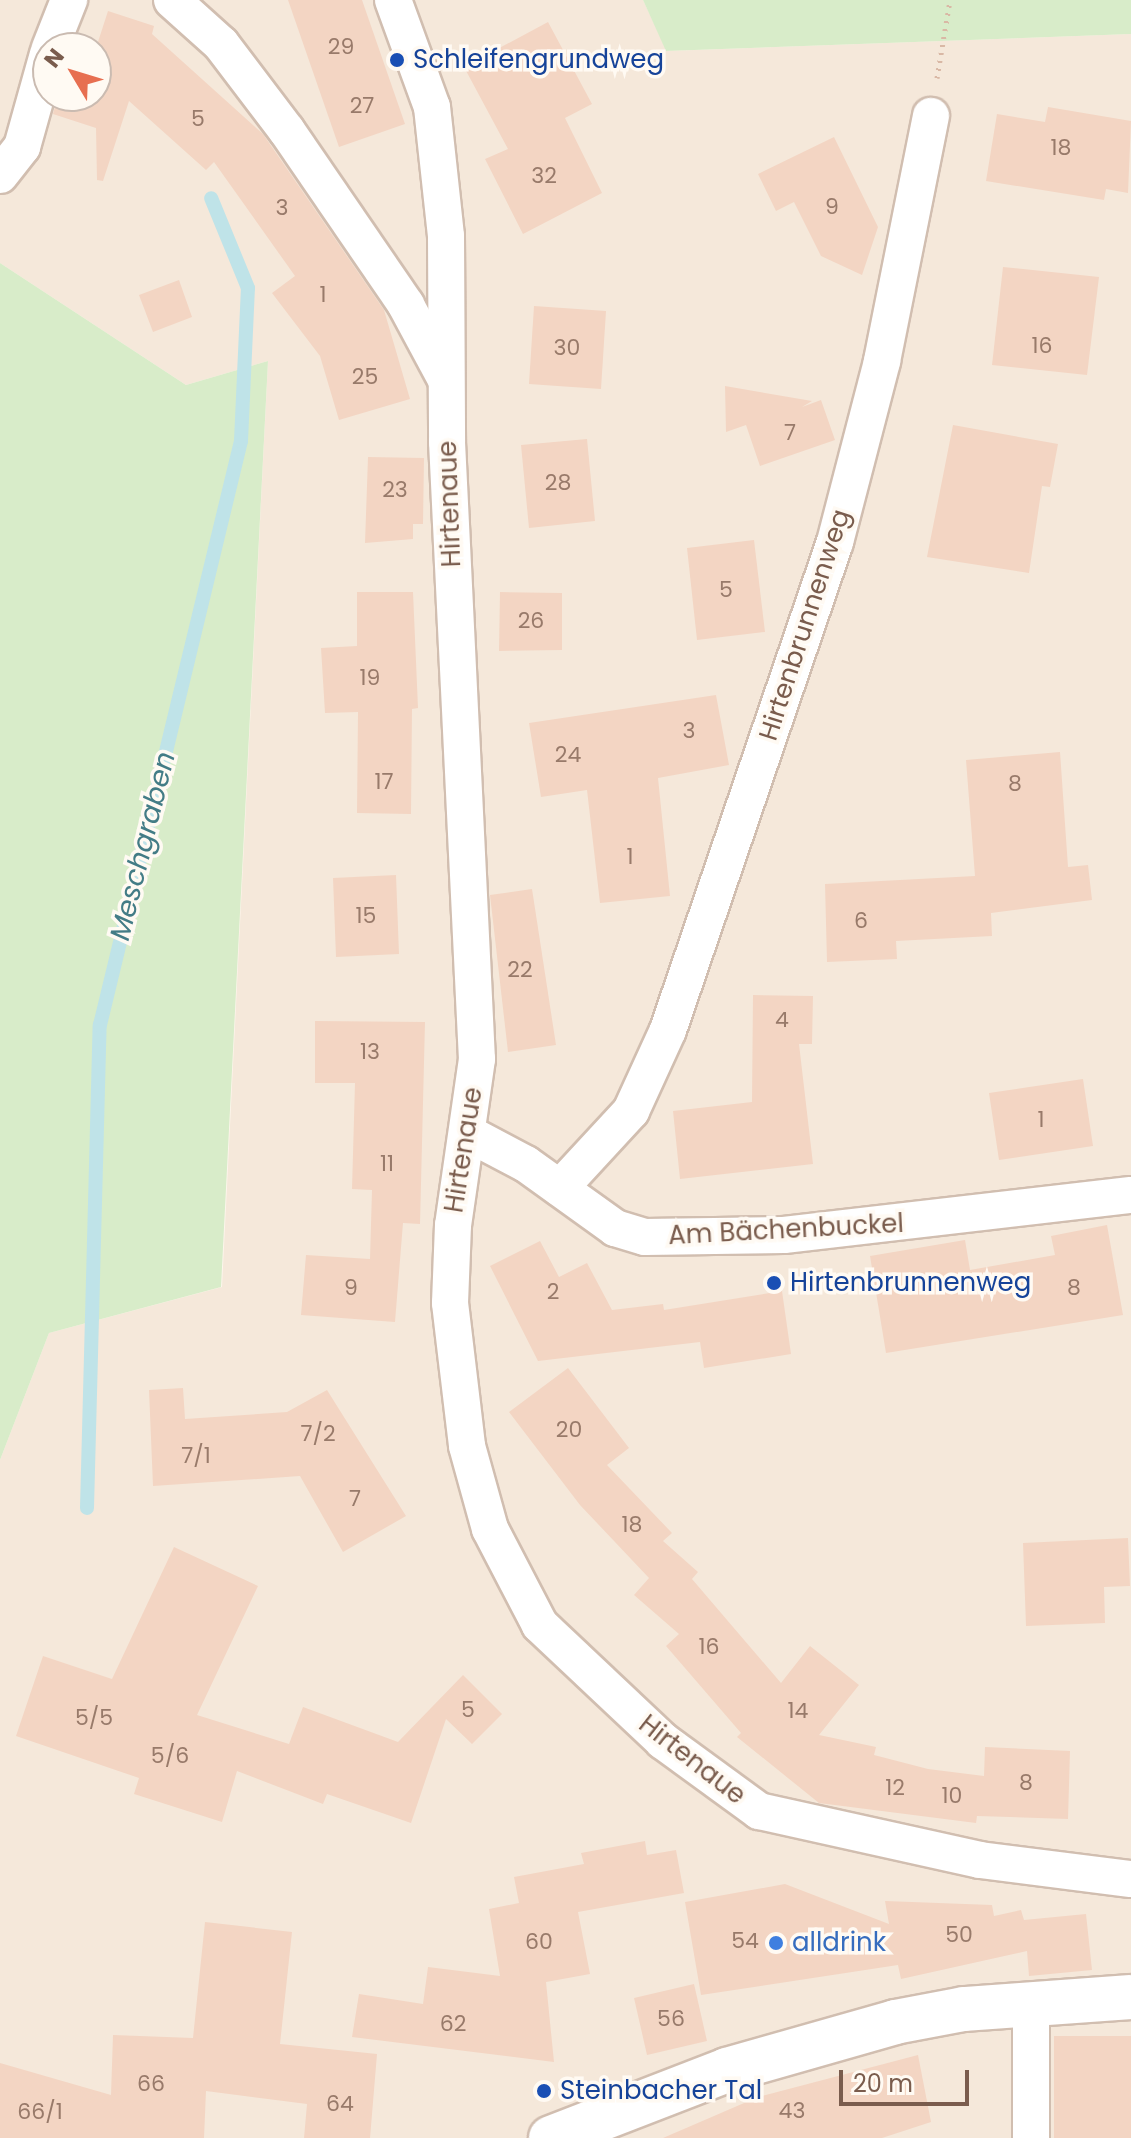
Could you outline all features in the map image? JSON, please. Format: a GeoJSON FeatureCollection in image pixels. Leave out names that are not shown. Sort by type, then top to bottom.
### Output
{"type":"FeatureCollection","features":[{"type":"Feature","properties":{"kind":"main road"},"geometry":{"type":"LineString","coordinates":[[551,2138],[814,2042],[964,2009],[1131,1997]]}},
{"type":"Feature","properties":{"kind":"street"},"geometry":{"type":"LineString","coordinates":[[56,32],[69,0]]}},
{"type":"Feature","properties":{"kind":"street"},"geometry":{"type":"LineString","coordinates":[[172,0],[221,44],[287,131],[406,305],[447,381]]}},
{"type":"Feature","properties":{"kind":"street","name":"Hirtenaue"},"geometry":{"type":"LineString","coordinates":[[393,0],[432,107],[446,236],[447,381],[477,1059],[469,1134],[453,1225],[450,1303],[467,1446],[490,1529],[540,1625],[663,1741],[759,1811],[980,1860],[1131,1879]]}},
{"type":"Feature","properties":{"kind":"street"},"geometry":{"type":"LineString","coordinates":[[0,175],[22,147],[32,111]]}},
{"type":"Feature","properties":{"kind":"street","name":"Hirtenbrunnenweg"},"geometry":{"type":"LineString","coordinates":[[560,1188],[631,1111],[668,1030],[835,542],[882,361],[931,116]]}},
{"type":"Feature","properties":{"kind":"street","name":"Am Bächenbuckel"},"geometry":{"type":"LineString","coordinates":[[469,1134],[560,1188],[615,1228],[670,1239],[784,1235],[1131,1195]]}},
{"type":"Feature","properties":{"kind":"street"},"geometry":{"type":"LineString","coordinates":[[1031,2003],[1031,2138]]}},
{"type":"Feature","properties":{"kind":"path"},"geometry":{"type":"LineString","coordinates":[[931,116],[950,0]]}},
{"type":"Feature","properties":{"kind":"shaded area"},"geometry":{"type":"Polygon","coordinates":[[[0,0],[643,0],[667,51],[1131,34],[1131,2138],[0,2138],[0,1460],[49,1333],[222,1287],[268,361],[186,385],[0,263],[0,0]]]}},
{"type":"Feature","properties":{"kind":"green space"},"geometry":{"type":"Polygon","coordinates":[[[643,0],[1131,0],[1131,34],[666,51],[643,0]]]}},
{"type":"Feature","properties":{"kind":"green space"},"geometry":{"type":"Polygon","coordinates":[[[0,263],[186,385],[268,361],[221,1287],[49,1333],[0,1460],[0,263]]]}},
{"type":"Feature","properties":{"kind":"building"},"geometry":{"type":"Polygon","coordinates":[[[288,0],[362,0],[405,124],[339,147],[288,0]]]}},
{"type":"Feature","properties":{"kind":"building"},"geometry":{"type":"Polygon","coordinates":[[[108,11],[154,26],[152,34],[263,134],[384,310],[410,399],[339,420],[320,356],[272,293],[295,276],[214,162],[206,170],[129,101],[103,181],[97,180],[96,128],[53,114],[112,112],[112,32],[101,32],[108,11]]]}},
{"type":"Feature","properties":{"kind":"building"},"geometry":{"type":"Polygon","coordinates":[[[548,22],[592,104],[565,118],[602,193],[523,234],[485,159],[508,149],[464,67],[548,22]]]}},
{"type":"Feature","properties":{"kind":"building"},"geometry":{"type":"Polygon","coordinates":[[[1048,107],[1131,121],[1128,193],[1106,189],[1104,200],[986,181],[997,114],[1045,122],[1048,107]]]}},
{"type":"Feature","properties":{"kind":"building"},"geometry":{"type":"Polygon","coordinates":[[[834,137],[878,227],[862,275],[821,256],[794,202],[776,211],[758,174],[834,137]]]}},
{"type":"Feature","properties":{"kind":"building"},"geometry":{"type":"Polygon","coordinates":[[[1003,267],[1099,277],[1087,375],[992,365],[1003,267]]]}},
{"type":"Feature","properties":{"kind":"building"},"geometry":{"type":"Polygon","coordinates":[[[179,280],[192,317],[153,332],[139,295],[179,280]]]}},
{"type":"Feature","properties":{"kind":"building"},"geometry":{"type":"Polygon","coordinates":[[[534,306],[606,311],[601,389],[529,384],[534,306]]]}},
{"type":"Feature","properties":{"kind":"building"},"geometry":{"type":"Polygon","coordinates":[[[725,386],[812,401],[802,407],[821,400],[835,440],[760,466],[746,425],[726,432],[725,386]]]}},
{"type":"Feature","properties":{"kind":"building"},"geometry":{"type":"Polygon","coordinates":[[[953,425],[1058,444],[1050,487],[1042,486],[1029,573],[927,557],[953,425]]]}},
{"type":"Feature","properties":{"kind":"building"},"geometry":{"type":"Polygon","coordinates":[[[587,439],[595,521],[529,528],[521,445],[587,439]]]}},
{"type":"Feature","properties":{"kind":"building"},"geometry":{"type":"Polygon","coordinates":[[[368,457],[424,458],[423,524],[413,524],[413,539],[365,543],[368,457]]]}},
{"type":"Feature","properties":{"kind":"building"},"geometry":{"type":"Polygon","coordinates":[[[754,540],[765,632],[697,640],[687,548],[754,540]]]}},
{"type":"Feature","properties":{"kind":"building"},"geometry":{"type":"Polygon","coordinates":[[[357,592],[413,592],[418,708],[412,709],[411,814],[357,813],[358,712],[325,713],[321,648],[357,646],[357,592]]]}},
{"type":"Feature","properties":{"kind":"building"},"geometry":{"type":"Polygon","coordinates":[[[500,592],[562,593],[562,650],[499,651],[500,592]]]}},
{"type":"Feature","properties":{"kind":"building"},"geometry":{"type":"Polygon","coordinates":[[[716,695],[729,765],[658,778],[670,896],[600,903],[587,790],[541,797],[529,723],[716,695]]]}},
{"type":"Feature","properties":{"kind":"building"},"geometry":{"type":"Polygon","coordinates":[[[1060,752],[1068,867],[1088,865],[1092,900],[991,913],[992,936],[896,941],[897,959],[827,962],[825,884],[975,876],[966,760],[1060,752]]]}},
{"type":"Feature","properties":{"kind":"building"},"geometry":{"type":"Polygon","coordinates":[[[396,875],[399,954],[336,957],[333,878],[396,875]]]}},
{"type":"Feature","properties":{"kind":"building"},"geometry":{"type":"Polygon","coordinates":[[[532,889],[556,1045],[508,1052],[490,895],[532,889]]]}},
{"type":"Feature","properties":{"kind":"building"},"geometry":{"type":"Polygon","coordinates":[[[753,995],[813,996],[812,1044],[799,1044],[813,1164],[680,1179],[673,1111],[752,1102],[753,995]]]}},
{"type":"Feature","properties":{"kind":"building"},"geometry":{"type":"Polygon","coordinates":[[[315,1021],[425,1022],[420,1224],[403,1223],[395,1322],[301,1315],[306,1255],[370,1259],[372,1190],[352,1189],[355,1083],[315,1083],[315,1021]]]}},
{"type":"Feature","properties":{"kind":"building"},"geometry":{"type":"Polygon","coordinates":[[[1083,1079],[1093,1146],[999,1160],[989,1093],[1083,1079]]]}},
{"type":"Feature","properties":{"kind":"building"},"geometry":{"type":"Polygon","coordinates":[[[1107,1225],[1123,1315],[886,1353],[870,1256],[965,1240],[970,1270],[1055,1255],[1051,1236],[1107,1225]]]}},
{"type":"Feature","properties":{"kind":"building"},"geometry":{"type":"Polygon","coordinates":[[[540,1241],[559,1277],[587,1263],[612,1310],[663,1304],[664,1310],[782,1291],[791,1354],[704,1368],[700,1342],[538,1361],[490,1266],[540,1241]]]}},
{"type":"Feature","properties":{"kind":"building"},"geometry":{"type":"Polygon","coordinates":[[[568,1368],[629,1448],[607,1465],[672,1533],[663,1541],[698,1572],[692,1579],[781,1683],[810,1646],[859,1685],[819,1735],[876,1747],[874,1755],[928,1769],[984,1776],[985,1747],[1070,1751],[1068,1819],[977,1816],[976,1823],[819,1803],[737,1737],[741,1733],[666,1646],[679,1634],[634,1595],[649,1578],[580,1505],[509,1412],[568,1368]]]}},
{"type":"Feature","properties":{"kind":"building"},"geometry":{"type":"Polygon","coordinates":[[[183,1388],[185,1419],[287,1412],[327,1390],[406,1516],[343,1552],[300,1476],[153,1486],[149,1390],[183,1388]]]}},
{"type":"Feature","properties":{"kind":"building"},"geometry":{"type":"Polygon","coordinates":[[[1128,1538],[1130,1586],[1104,1587],[1105,1623],[1026,1626],[1023,1543],[1128,1538]]]}},
{"type":"Feature","properties":{"kind":"building"},"geometry":{"type":"Polygon","coordinates":[[[174,1547],[258,1586],[197,1715],[289,1744],[303,1707],[398,1742],[463,1675],[502,1714],[472,1744],[446,1719],[411,1823],[327,1794],[323,1804],[237,1771],[222,1822],[134,1794],[139,1778],[16,1736],[43,1656],[112,1679],[174,1547]]]}},
{"type":"Feature","properties":{"kind":"building"},"geometry":{"type":"Polygon","coordinates":[[[645,1841],[647,1855],[676,1850],[684,1893],[578,1912],[590,1974],[546,1982],[554,2062],[352,2037],[359,1994],[423,2004],[428,1967],[500,1976],[489,1909],[519,1903],[514,1877],[584,1864],[581,1853],[645,1841]]]}},
{"type":"Feature","properties":{"kind":"building"},"geometry":{"type":"Polygon","coordinates":[[[785,1884],[889,1924],[885,1901],[992,1905],[994,1916],[1021,1910],[1024,1920],[1086,1914],[1092,1970],[1029,1976],[1027,1951],[901,1979],[898,1965],[701,1995],[685,1902],[785,1884]]]}},
{"type":"Feature","properties":{"kind":"building"},"geometry":{"type":"Polygon","coordinates":[[[205,1922],[292,1932],[280,2044],[377,2054],[370,2138],[304,2138],[307,2104],[206,2091],[204,2138],[0,2138],[0,2063],[111,2095],[113,2035],[193,2038],[205,1922]]]}},
{"type":"Feature","properties":{"kind":"building"},"geometry":{"type":"Polygon","coordinates":[[[694,1984],[707,2041],[647,2055],[634,1998],[694,1984]]]}},
{"type":"Feature","properties":{"kind":"building"},"geometry":{"type":"Polygon","coordinates":[[[1054,2036],[1131,2036],[1131,2138],[1054,2138],[1054,2036]]]}},
{"type":"Feature","properties":{"kind":"building"},"geometry":{"type":"Polygon","coordinates":[[[918,2055],[931,2122],[882,2138],[663,2138],[758,2097],[918,2055]]]}},
{"type":"Feature","properties":{"kind":"waterway","name":"Meschgraben"},"geometry":{"type":"LineString","coordinates":[[87,1508],[100,1025],[241,441],[248,288],[211,198]]}},
{"type":"Feature","properties":{"kind":"place","name":"Schleifengrundweg"},"geometry":{"type":"Point","coordinates":[397,60]}},
{"type":"Feature","properties":{"kind":"place","name":"Hirtenbrunnenweg"},"geometry":{"type":"Point","coordinates":[774,1283]}},
{"type":"Feature","properties":{"kind":"place","name":"alldrink"},"geometry":{"type":"Point","coordinates":[776,1943]}},
{"type":"Feature","properties":{"kind":"place","name":"Steinbacher Tal"},"geometry":{"type":"Point","coordinates":[544,2091]}}]}
